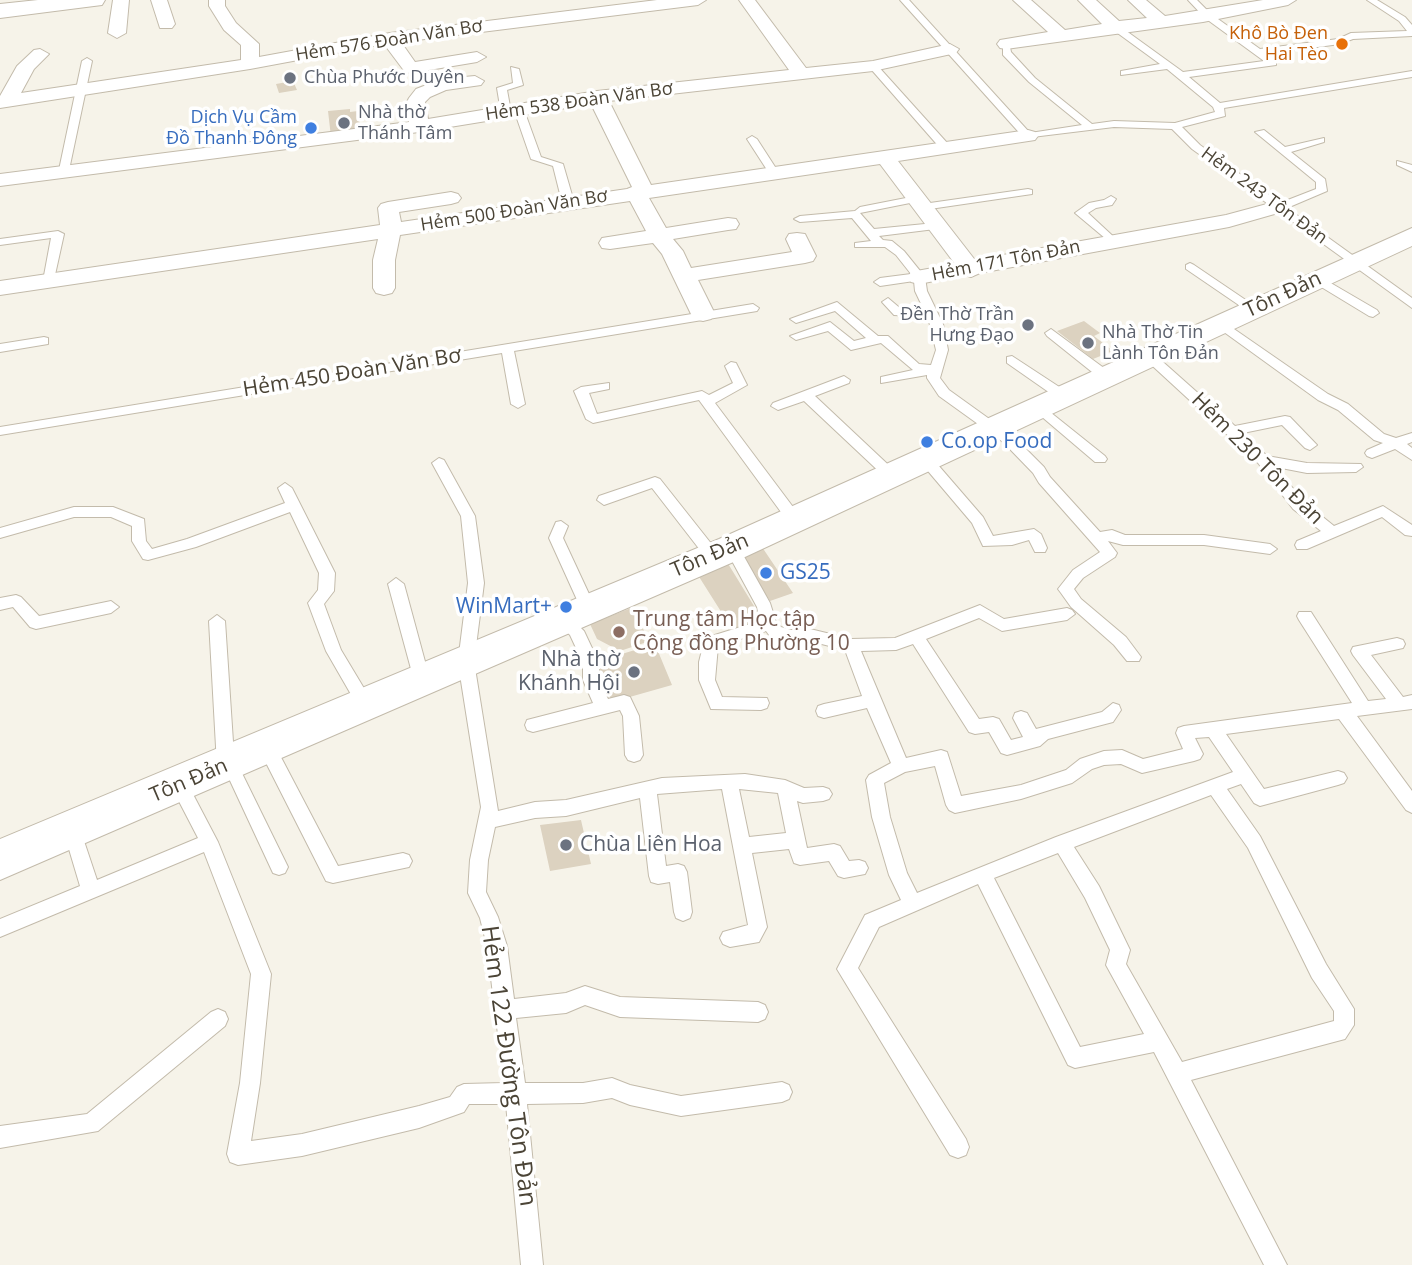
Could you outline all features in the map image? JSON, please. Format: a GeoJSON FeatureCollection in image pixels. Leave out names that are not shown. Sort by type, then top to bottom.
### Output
{"type":"FeatureCollection","features":[{"type":"Feature","properties":{"kind":"street"},"geometry":{"type":"LineString","coordinates":[[8,7],[94,0]]}},
{"type":"Feature","properties":{"kind":"street"},"geometry":{"type":"LineString","coordinates":[[117,33],[121,0]]}},
{"type":"Feature","properties":{"kind":"street"},"geometry":{"type":"LineString","coordinates":[[159,0],[166,24]]}},
{"type":"Feature","properties":{"kind":"street"},"geometry":{"type":"LineString","coordinates":[[217,0],[217,6],[230,26],[250,44],[250,64]]}},
{"type":"Feature","properties":{"kind":"street","name":"Hẻm 576 Đoàn Văn Bơ"},"geometry":{"type":"LineString","coordinates":[[4,101],[250,64],[390,38],[698,0]]}},
{"type":"Feature","properties":{"kind":"street"},"geometry":{"type":"LineString","coordinates":[[747,0],[801,74]]}},
{"type":"Feature","properties":{"kind":"street"},"geometry":{"type":"LineString","coordinates":[[1021,0],[1062,36]]}},
{"type":"Feature","properties":{"kind":"street"},"geometry":{"type":"LineString","coordinates":[[1086,0],[1115,27]]}},
{"type":"Feature","properties":{"kind":"street"},"geometry":{"type":"LineString","coordinates":[[1136,0],[1160,21]]}},
{"type":"Feature","properties":{"kind":"street"},"geometry":{"type":"LineString","coordinates":[[1006,44],[1160,21],[1199,5],[1288,0]]}},
{"type":"Feature","properties":{"kind":"street"},"geometry":{"type":"LineString","coordinates":[[390,38],[416,102],[419,127]]}},
{"type":"Feature","properties":{"kind":"street","name":"Hẻm 538 Đoàn Văn Bơ"},"geometry":{"type":"LineString","coordinates":[[0,180],[419,127],[597,97],[873,66],[950,49]]}},
{"type":"Feature","properties":{"kind":"street"},"geometry":{"type":"LineString","coordinates":[[4,101],[26,66],[40,54]]}},
{"type":"Feature","properties":{"kind":"street"},"geometry":{"type":"LineString","coordinates":[[410,84],[477,57]]}},
{"type":"Feature","properties":{"kind":"street"},"geometry":{"type":"LineString","coordinates":[[410,84],[423,93],[442,85],[475,81]]}},
{"type":"Feature","properties":{"kind":"street"},"geometry":{"type":"LineString","coordinates":[[597,97],[660,237],[672,251],[703,314]]}},
{"type":"Feature","properties":{"kind":"street","name":"Hẻm 500 Đoàn Văn Bơ"},"geometry":{"type":"LineString","coordinates":[[0,288],[1028,136]]}},
{"type":"Feature","properties":{"kind":"street"},"geometry":{"type":"LineString","coordinates":[[884,156],[971,270]]}},
{"type":"Feature","properties":{"kind":"street"},"geometry":{"type":"LineString","coordinates":[[384,288],[384,260],[391,229],[388,208],[451,198]]}},
{"type":"Feature","properties":{"kind":"street","name":"Hẻm 171 Tôn Đản"},"geometry":{"type":"LineString","coordinates":[[919,277],[971,270],[1112,241],[1229,221],[1278,207]]}},
{"type":"Feature","properties":{"kind":"street"},"geometry":{"type":"LineString","coordinates":[[610,243],[728,224]]}},
{"type":"Feature","properties":{"kind":"street"},"geometry":{"type":"LineString","coordinates":[[684,276],[805,256],[799,229]]}},
{"type":"Feature","properties":{"kind":"street","name":"Tôn Đản"},"geometry":{"type":"LineString","coordinates":[[0,860],[722,552],[927,461],[1412,236]]}},
{"type":"Feature","properties":{"kind":"lane"},"geometry":{"type":"LineString","coordinates":[[904,0],[1028,136]]}},
{"type":"Feature","properties":{"kind":"lane"},"geometry":{"type":"LineString","coordinates":[[1371,0],[1402,19],[1412,32]]}},
{"type":"Feature","properties":{"kind":"lane"},"geometry":{"type":"LineString","coordinates":[[1181,75],[1273,62],[1199,5]]}},
{"type":"Feature","properties":{"kind":"lane"},"geometry":{"type":"LineString","coordinates":[[1115,27],[1218,106],[1412,74]]}},
{"type":"Feature","properties":{"kind":"lane"},"geometry":{"type":"LineString","coordinates":[[1259,52],[1351,36],[1412,32]]}},
{"type":"Feature","properties":{"kind":"lane"},"geometry":{"type":"LineString","coordinates":[[1006,44],[1006,53],[1032,80],[1091,128]]}},
{"type":"Feature","properties":{"kind":"lane"},"geometry":{"type":"LineString","coordinates":[[64,170],[87,61]]}},
{"type":"Feature","properties":{"kind":"lane"},"geometry":{"type":"LineString","coordinates":[[873,66],[945,147]]}},
{"type":"Feature","properties":{"kind":"lane"},"geometry":{"type":"LineString","coordinates":[[1124,73],[1169,66]]}},
{"type":"Feature","properties":{"kind":"lane"},"geometry":{"type":"LineString","coordinates":[[514,69],[518,85],[502,88],[536,159],[558,163],[568,202]]}},
{"type":"Feature","properties":{"kind":"lane","name":"Hẻm 243 Tôn Đản"},"geometry":{"type":"LineString","coordinates":[[1028,136],[1114,124],[1175,126],[1222,114],[1218,106]]}},
{"type":"Feature","properties":{"kind":"lane","name":"Hẻm 243 Tôn Đản"},"geometry":{"type":"LineString","coordinates":[[1175,126],[1196,147],[1412,304]]}},
{"type":"Feature","properties":{"kind":"lane"},"geometry":{"type":"LineString","coordinates":[[1260,132],[1321,181],[1322,191],[1278,207]]}},
{"type":"Feature","properties":{"kind":"lane"},"geometry":{"type":"LineString","coordinates":[[752,139],[775,173]]}},
{"type":"Feature","properties":{"kind":"lane"},"geometry":{"type":"LineString","coordinates":[[1282,151],[1320,140]]}},
{"type":"Feature","properties":{"kind":"lane"},"geometry":{"type":"LineString","coordinates":[[1401,163],[1412,169]]}},
{"type":"Feature","properties":{"kind":"lane"},"geometry":{"type":"LineString","coordinates":[[860,210],[1028,192]]}},
{"type":"Feature","properties":{"kind":"lane"},"geometry":{"type":"LineString","coordinates":[[1111,199],[1108,203],[1093,205],[1081,212],[1112,241]]}},
{"type":"Feature","properties":{"kind":"lane"},"geometry":{"type":"LineString","coordinates":[[799,229],[855,214],[875,238],[894,248],[919,277]]}},
{"type":"Feature","properties":{"kind":"lane"},"geometry":{"type":"LineString","coordinates":[[859,245],[875,238],[935,226]]}},
{"type":"Feature","properties":{"kind":"lane"},"geometry":{"type":"LineString","coordinates":[[0,242],[58,234],[48,281]]}},
{"type":"Feature","properties":{"kind":"lane"},"geometry":{"type":"LineString","coordinates":[[1190,267],[1253,309]]}},
{"type":"Feature","properties":{"kind":"lane"},"geometry":{"type":"LineString","coordinates":[[880,282],[919,277]]}},
{"type":"Feature","properties":{"kind":"lane","name":"Hẻm 171 Tôn Đản"},"geometry":{"type":"LineString","coordinates":[[919,277],[921,290],[934,314],[942,350],[934,370]]}},
{"type":"Feature","properties":{"kind":"lane"},"geometry":{"type":"LineString","coordinates":[[1317,279],[1373,313]]}},
{"type":"Feature","properties":{"kind":"lane"},"geometry":{"type":"LineString","coordinates":[[888,302],[898,312],[934,314]]}},
{"type":"Feature","properties":{"kind":"lane"},"geometry":{"type":"LineString","coordinates":[[796,319],[837,306],[875,340]]}},
{"type":"Feature","properties":{"kind":"lane","name":"Hẻm 450 Đoàn Văn Bơ"},"geometry":{"type":"LineString","coordinates":[[0,431],[507,348],[578,339],[703,314],[753,308]]}},
{"type":"Feature","properties":{"kind":"lane"},"geometry":{"type":"LineString","coordinates":[[1221,324],[1323,397],[1343,407],[1379,437],[1396,443],[1412,455]]}},
{"type":"Feature","properties":{"kind":"lane"},"geometry":{"type":"LineString","coordinates":[[796,336],[830,326],[851,346],[884,339],[915,367],[934,370]]}},
{"type":"Feature","properties":{"kind":"lane"},"geometry":{"type":"LineString","coordinates":[[1051,333],[1107,377]]}},
{"type":"Feature","properties":{"kind":"lane"},"geometry":{"type":"LineString","coordinates":[[0,348],[44,341]]}},
{"type":"Feature","properties":{"kind":"lane"},"geometry":{"type":"LineString","coordinates":[[507,348],[518,404]]}},
{"type":"Feature","properties":{"kind":"lane","name":"Hẻm 230 Tôn Đản"},"geometry":{"type":"LineString","coordinates":[[1150,357],[1263,460],[1298,505],[1333,533]]}},
{"type":"Feature","properties":{"kind":"lane"},"geometry":{"type":"LineString","coordinates":[[1012,360],[1100,459]]}},
{"type":"Feature","properties":{"kind":"lane"},"geometry":{"type":"LineString","coordinates":[[604,386],[581,391],[593,419],[705,398],[740,385],[731,366]]}},
{"type":"Feature","properties":{"kind":"lane"},"geometry":{"type":"LineString","coordinates":[[886,380],[934,370]]}},
{"type":"Feature","properties":{"kind":"lane"},"geometry":{"type":"LineString","coordinates":[[934,370],[933,379],[944,393],[996,429],[1039,470],[1044,480],[1110,554],[1084,569],[1066,589],[1076,603],[1120,641],[1133,657]]}},
{"type":"Feature","properties":{"kind":"lane"},"geometry":{"type":"LineString","coordinates":[[778,406],[844,380]]}},
{"type":"Feature","properties":{"kind":"lane"},"geometry":{"type":"LineString","coordinates":[[807,396],[892,476]]}},
{"type":"Feature","properties":{"kind":"lane"},"geometry":{"type":"LineString","coordinates":[[705,398],[794,519]]}},
{"type":"Feature","properties":{"kind":"lane"},"geometry":{"type":"LineString","coordinates":[[1232,431],[1285,420],[1310,445]]}},
{"type":"Feature","properties":{"kind":"lane"},"geometry":{"type":"LineString","coordinates":[[1372,453],[1412,437]]}},
{"type":"Feature","properties":{"kind":"lane"},"geometry":{"type":"LineString","coordinates":[[1263,460],[1307,468],[1356,467]]}},
{"type":"Feature","properties":{"kind":"lane"},"geometry":{"type":"LineString","coordinates":[[927,461],[978,521],[988,542],[1012,540],[1034,534],[1040,548]]}},
{"type":"Feature","properties":{"kind":"lane","name":"Hẻm 122 Đường Tôn Đản"},"geometry":{"type":"LineString","coordinates":[[439,463],[468,516],[476,583],[466,662],[490,807],[477,893],[489,917],[497,946],[532,1265]]}},
{"type":"Feature","properties":{"kind":"lane"},"geometry":{"type":"LineString","coordinates":[[604,500],[655,482],[722,552],[765,607],[769,624],[775,631],[790,636],[810,635],[851,645],[896,644],[980,611],[1002,625],[1066,614]]}},
{"type":"Feature","properties":{"kind":"lane"},"geometry":{"type":"LineString","coordinates":[[285,488],[327,573],[326,591],[316,603],[334,651],[366,705]]}},
{"type":"Feature","properties":{"kind":"lane"},"geometry":{"type":"LineString","coordinates":[[0,533],[74,512],[114,512],[139,523],[139,541],[148,555],[191,543],[294,505]]}},
{"type":"Feature","properties":{"kind":"lane"},"geometry":{"type":"LineString","coordinates":[[1302,545],[1382,511],[1410,531]]}},
{"type":"Feature","properties":{"kind":"lane"},"geometry":{"type":"LineString","coordinates":[[561,526],[556,538],[575,615],[576,631],[591,663],[591,680],[603,707]]}},
{"type":"Feature","properties":{"kind":"lane"},"geometry":{"type":"LineString","coordinates":[[1096,538],[1112,535],[1124,540],[1204,540],[1270,549]]}},
{"type":"Feature","properties":{"kind":"lane"},"geometry":{"type":"LineString","coordinates":[[396,584],[422,680]]}},
{"type":"Feature","properties":{"kind":"lane"},"geometry":{"type":"LineString","coordinates":[[0,604],[16,601],[36,623],[111,607]]}},
{"type":"Feature","properties":{"kind":"lane"},"geometry":{"type":"LineString","coordinates":[[1305,616],[1364,709]]}},
{"type":"Feature","properties":{"kind":"lane"},"geometry":{"type":"LineString","coordinates":[[217,621],[228,764],[278,867]]}},
{"type":"Feature","properties":{"kind":"lane"},"geometry":{"type":"LineString","coordinates":[[761,703],[717,704],[707,680],[707,662],[711,642],[769,624]]}},
{"type":"Feature","properties":{"kind":"lane"},"geometry":{"type":"LineString","coordinates":[[916,636],[975,727],[993,724],[1007,748],[1034,741],[1043,733],[1107,718],[1113,710]]}},
{"type":"Feature","properties":{"kind":"lane"},"geometry":{"type":"LineString","coordinates":[[1397,644],[1359,651],[1405,703]]}},
{"type":"Feature","properties":{"kind":"lane"},"geometry":{"type":"LineString","coordinates":[[851,645],[901,766]]}},
{"type":"Feature","properties":{"kind":"lane"},"geometry":{"type":"LineString","coordinates":[[824,711],[872,699]]}},
{"type":"Feature","properties":{"kind":"lane"},"geometry":{"type":"LineString","coordinates":[[533,725],[624,702],[631,716],[634,755]]}},
{"type":"Feature","properties":{"kind":"lane"},"geometry":{"type":"LineString","coordinates":[[914,904],[898,875],[881,817],[875,780],[901,766],[941,757],[955,805],[1021,792],[1072,776],[1086,764],[1104,758],[1122,757],[1142,766],[1194,754],[1184,733],[1405,703]]}},
{"type":"Feature","properties":{"kind":"lane"},"geometry":{"type":"LineString","coordinates":[[1344,712],[1412,805]]}},
{"type":"Feature","properties":{"kind":"lane"},"geometry":{"type":"LineString","coordinates":[[1021,718],[1034,741]]}},
{"type":"Feature","properties":{"kind":"lane"},"geometry":{"type":"LineString","coordinates":[[1212,728],[1260,798],[1338,778]]}},
{"type":"Feature","properties":{"kind":"lane"},"geometry":{"type":"LineString","coordinates":[[267,747],[333,875],[403,861]]}},
{"type":"Feature","properties":{"kind":"lane"},"geometry":{"type":"LineString","coordinates":[[958,1147],[847,969],[872,921],[982,874],[1245,775]]}},
{"type":"Feature","properties":{"kind":"lane"},"geometry":{"type":"LineString","coordinates":[[488,821],[535,810],[566,808],[648,788],[729,781],[785,787],[803,796],[823,794]]}},
{"type":"Feature","properties":{"kind":"lane"},"geometry":{"type":"LineString","coordinates":[[729,781],[758,927],[752,936],[730,937]]}},
{"type":"Feature","properties":{"kind":"lane"},"geometry":{"type":"LineString","coordinates":[[179,784],[209,842],[261,974],[250,1083],[238,1154],[302,1145],[419,1117],[457,1105],[464,1094],[583,1093],[612,1088],[630,1095],[681,1106],[782,1092]]}},
{"type":"Feature","properties":{"kind":"lane"},"geometry":{"type":"LineString","coordinates":[[785,787],[800,857],[834,852],[844,870],[859,868]]}},
{"type":"Feature","properties":{"kind":"lane"},"geometry":{"type":"LineString","coordinates":[[1177,1074],[1338,1032],[1344,1025],[1344,1009],[1319,971],[1254,842],[1215,787]]}},
{"type":"Feature","properties":{"kind":"lane"},"geometry":{"type":"LineString","coordinates":[[648,788],[658,876],[678,872],[683,912]]}},
{"type":"Feature","properties":{"kind":"lane"},"geometry":{"type":"LineString","coordinates":[[72,829],[91,891]]}},
{"type":"Feature","properties":{"kind":"lane"},"geometry":{"type":"LineString","coordinates":[[744,846],[797,840]]}},
{"type":"Feature","properties":{"kind":"lane"},"geometry":{"type":"LineString","coordinates":[[0,928],[209,842]]}},
{"type":"Feature","properties":{"kind":"lane"},"geometry":{"type":"LineString","coordinates":[[1062,843],[1092,892],[1120,950],[1116,965],[1177,1074],[1276,1265]]}},
{"type":"Feature","properties":{"kind":"lane"},"geometry":{"type":"LineString","coordinates":[[982,874],[1075,1058],[1158,1041]]}},
{"type":"Feature","properties":{"kind":"lane"},"geometry":{"type":"LineString","coordinates":[[504,1010],[566,1003],[585,995],[620,1007],[758,1012]]}},
{"type":"Feature","properties":{"kind":"lane"},"geometry":{"type":"LineString","coordinates":[[0,1137],[91,1124],[218,1019]]}},
{"type":"Feature","properties":{"kind":"building"},"geometry":{"type":"Polygon","coordinates":[[[293,81],[297,90],[279,93],[276,84],[293,81]]]}},
{"type":"Feature","properties":{"kind":"building","name":"Nhà thờ Thánh Tâm"},"geometry":{"type":"Polygon","coordinates":[[[350,109],[350,112],[358,111],[361,133],[331,137],[328,111],[350,109]]]}},
{"type":"Feature","properties":{"kind":"building","name":"Nhà Thờ Tin Lành Tôn Đản"},"geometry":{"type":"Polygon","coordinates":[[[1084,321],[1100,333],[1094,336],[1113,351],[1093,359],[1057,331],[1084,321]]]}},
{"type":"Feature","properties":{"kind":"building","name":"GS25"},"geometry":{"type":"Polygon","coordinates":[[[762,547],[793,593],[770,601],[739,554],[762,547]]]}},
{"type":"Feature","properties":{"kind":"building"},"geometry":{"type":"Polygon","coordinates":[[[727,562],[762,619],[732,629],[696,572],[727,562]]]}},
{"type":"Feature","properties":{"kind":"building","name":"Trung tâm Học tập Cộng đồng Phường 10"},"geometry":{"type":"Polygon","coordinates":[[[631,608],[650,641],[620,651],[597,639],[590,624],[631,608]]]}},
{"type":"Feature","properties":{"kind":"building","name":"Nhà thờ Khánh Hội"},"geometry":{"type":"Polygon","coordinates":[[[655,644],[672,685],[612,702],[595,662],[655,644]]]}},
{"type":"Feature","properties":{"kind":"building","name":"Chùa Liên Hoa"},"geometry":{"type":"Polygon","coordinates":[[[581,820],[591,864],[550,871],[540,825],[581,820]]]}},
{"type":"Feature","properties":{"kind":"place","name":"Khô Bò Đen Hai Tèo"},"geometry":{"type":"Point","coordinates":[1342,44]}},
{"type":"Feature","properties":{"kind":"place","name":"Chùa Phước Duyên"},"geometry":{"type":"Point","coordinates":[290,78]}},
{"type":"Feature","properties":{"kind":"place","name":"Nhà thờ Thánh Tâm"},"geometry":{"type":"Point","coordinates":[344,123]}},
{"type":"Feature","properties":{"kind":"place","name":"Dịch Vụ Cầm Đồ Thanh Đông"},"geometry":{"type":"Point","coordinates":[311,128]}},
{"type":"Feature","properties":{"kind":"place","name":"Đền Thờ Trần Hưng Đạo"},"geometry":{"type":"Point","coordinates":[1028,325]}},
{"type":"Feature","properties":{"kind":"place","name":"Nhà Thờ Tin Lành Tôn Đản"},"geometry":{"type":"Point","coordinates":[1088,343]}},
{"type":"Feature","properties":{"kind":"place","name":"Co.op Food"},"geometry":{"type":"Point","coordinates":[927,442]}},
{"type":"Feature","properties":{"kind":"place","name":"GS25"},"geometry":{"type":"Point","coordinates":[766,573]}},
{"type":"Feature","properties":{"kind":"place","name":"WinMart+"},"geometry":{"type":"Point","coordinates":[566,607]}},
{"type":"Feature","properties":{"kind":"place","name":"Trung tâm Học tập Cộng đồng Phường 10"},"geometry":{"type":"Point","coordinates":[619,632]}},
{"type":"Feature","properties":{"kind":"place","name":"Nhà thờ Khánh Hội"},"geometry":{"type":"Point","coordinates":[634,672]}},
{"type":"Feature","properties":{"kind":"place","name":"Chùa Liên Hoa"},"geometry":{"type":"Point","coordinates":[566,845]}}]}
